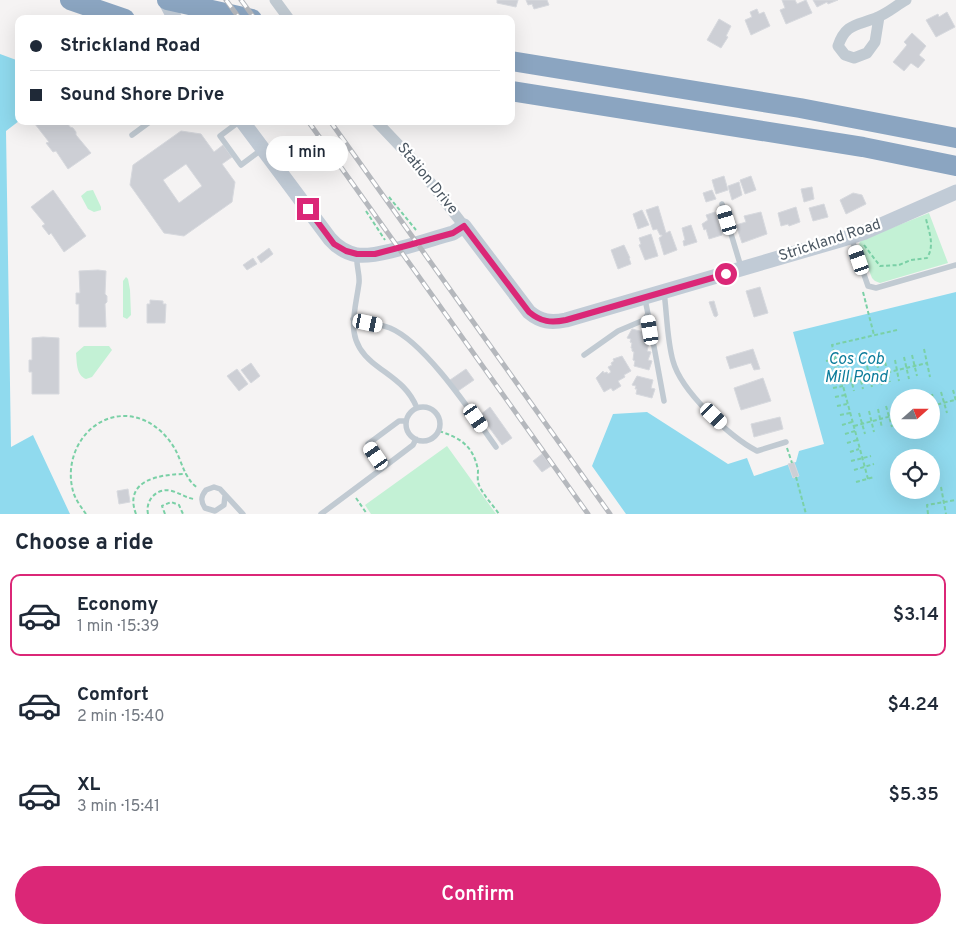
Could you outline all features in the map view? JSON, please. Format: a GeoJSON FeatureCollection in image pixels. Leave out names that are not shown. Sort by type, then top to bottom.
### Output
{"type":"FeatureCollection","features":[{"type":"Feature","properties":{"kind":"highway"},"geometry":{"type":"LineString","coordinates":[[166,0],[234,15]]}},
{"type":"Feature","properties":{"kind":"highway"},"geometry":{"type":"LineString","coordinates":[[75,2],[113,15]]}},
{"type":"Feature","properties":{"kind":"highway"},"geometry":{"type":"LineString","coordinates":[[515,62],[800,108],[956,138]]}},
{"type":"Feature","properties":{"kind":"highway"},"geometry":{"type":"LineString","coordinates":[[515,92],[863,147],[956,166]]}},
{"type":"Feature","properties":{"kind":"main road"},"geometry":{"type":"LineString","coordinates":[[166,0],[173,15]]}},
{"type":"Feature","properties":{"kind":"main road"},"geometry":{"type":"LineString","coordinates":[[244,125],[330,240],[341,249],[357,254],[375,254],[453,233],[464,226]]}},
{"type":"Feature","properties":{"kind":"main road","name":"Strickland Road"},"geometry":{"type":"LineString","coordinates":[[556,322],[742,269],[857,241],[956,192]]}},
{"type":"Feature","properties":{"kind":"main road","name":"Station Drive"},"geometry":{"type":"LineString","coordinates":[[464,226],[529,312],[540,320],[556,322]]}},
{"type":"Feature","properties":{"kind":"street"},"geometry":{"type":"LineString","coordinates":[[275,0],[286,15]]}},
{"type":"Feature","properties":{"kind":"street"},"geometry":{"type":"LineString","coordinates":[[880,16],[906,0]]}},
{"type":"Feature","properties":{"kind":"street","name":"Station Drive"},"geometry":{"type":"LineString","coordinates":[[380,125],[413,160],[464,226]]}},
{"type":"Feature","properties":{"kind":"lane"},"geometry":{"type":"LineString","coordinates":[[132,135],[145,125]]}},
{"type":"Feature","properties":{"kind":"lane"},"geometry":{"type":"LineString","coordinates":[[235,125],[220,136],[241,165],[262,149]]}},
{"type":"Feature","properties":{"kind":"lane"},"geometry":{"type":"LineString","coordinates":[[722,204],[742,269]]}},
{"type":"Feature","properties":{"kind":"lane"},"geometry":{"type":"LineString","coordinates":[[857,241],[868,286],[876,288],[956,265]]}},
{"type":"Feature","properties":{"kind":"lane"},"geometry":{"type":"LineString","coordinates":[[357,254],[356,265],[359,278],[353,319],[354,334],[363,353],[370,361],[405,387],[417,408]]}},
{"type":"Feature","properties":{"kind":"lane"},"geometry":{"type":"LineString","coordinates":[[664,292],[673,360],[679,376],[690,392],[744,444],[757,452],[786,442]]}},
{"type":"Feature","properties":{"kind":"lane"},"geometry":{"type":"LineString","coordinates":[[645,297],[664,401]]}},
{"type":"Feature","properties":{"kind":"lane"},"geometry":{"type":"LineString","coordinates":[[584,355],[618,331],[644,320],[648,314]]}},
{"type":"Feature","properties":{"kind":"lane"},"geometry":{"type":"LineString","coordinates":[[353,319],[390,328],[406,337],[432,363],[496,447]]}},
{"type":"Feature","properties":{"kind":"lane"},"geometry":{"type":"LineString","coordinates":[[427,407],[436,412],[440,421],[439,431],[430,440],[416,439],[409,434],[406,421],[408,415],[417,408],[427,407]]}},
{"type":"Feature","properties":{"kind":"lane"},"geometry":{"type":"LineString","coordinates":[[384,467],[368,444],[399,421],[406,421]]}},
{"type":"Feature","properties":{"kind":"lane"},"geometry":{"type":"LineString","coordinates":[[321,514],[413,445],[416,439]]}},
{"type":"Feature","properties":{"kind":"lane"},"geometry":{"type":"LineString","coordinates":[[235,507],[211,511],[205,508],[202,500],[204,492],[209,488],[220,489],[243,514]]}},
{"type":"Feature","properties":{"kind":"lane"},"geometry":{"type":"LineString","coordinates":[[221,509],[225,502],[225,496]]}},
{"type":"Feature","properties":{"kind":"path"},"geometry":{"type":"LineString","coordinates":[[389,197],[417,231]]}},
{"type":"Feature","properties":{"kind":"path"},"geometry":{"type":"LineString","coordinates":[[366,211],[383,238]]}},
{"type":"Feature","properties":{"kind":"path"},"geometry":{"type":"LineString","coordinates":[[857,241],[880,266],[899,265],[911,260],[927,258],[932,247],[926,219]]}},
{"type":"Feature","properties":{"kind":"path"},"geometry":{"type":"LineString","coordinates":[[862,287],[874,335]]}},
{"type":"Feature","properties":{"kind":"path"},"geometry":{"type":"LineString","coordinates":[[868,479],[832,345],[897,330]]}},
{"type":"Feature","properties":{"kind":"path"},"geometry":{"type":"LineString","coordinates":[[924,349],[930,377]]}},
{"type":"Feature","properties":{"kind":"path"},"geometry":{"type":"LineString","coordinates":[[912,355],[917,376]]}},
{"type":"Feature","properties":{"kind":"path"},"geometry":{"type":"LineString","coordinates":[[904,357],[909,379]]}},
{"type":"Feature","properties":{"kind":"path"},"geometry":{"type":"LineString","coordinates":[[826,361],[836,359]]}},
{"type":"Feature","properties":{"kind":"path"},"geometry":{"type":"LineString","coordinates":[[894,360],[899,381]]}},
{"type":"Feature","properties":{"kind":"path"},"geometry":{"type":"LineString","coordinates":[[885,362],[890,382]]}},
{"type":"Feature","properties":{"kind":"path"},"geometry":{"type":"LineString","coordinates":[[833,388],[852,381],[927,363]]}},
{"type":"Feature","properties":{"kind":"path"},"geometry":{"type":"LineString","coordinates":[[877,364],[882,385]]}},
{"type":"Feature","properties":{"kind":"path"},"geometry":{"type":"LineString","coordinates":[[868,366],[872,387]]}},
{"type":"Feature","properties":{"kind":"path"},"geometry":{"type":"LineString","coordinates":[[828,370],[838,368]]}},
{"type":"Feature","properties":{"kind":"path"},"geometry":{"type":"LineString","coordinates":[[858,368],[863,389]]}},
{"type":"Feature","properties":{"kind":"path"},"geometry":{"type":"LineString","coordinates":[[849,370],[854,391]]}},
{"type":"Feature","properties":{"kind":"path"},"geometry":{"type":"LineString","coordinates":[[831,380],[841,377]]}},
{"type":"Feature","properties":{"kind":"path"},"geometry":{"type":"LineString","coordinates":[[940,404],[956,401],[953,390]]}},
{"type":"Feature","properties":{"kind":"path"},"geometry":{"type":"LineString","coordinates":[[941,392],[946,413]]}},
{"type":"Feature","properties":{"kind":"path"},"geometry":{"type":"LineString","coordinates":[[835,397],[846,395]]}},
{"type":"Feature","properties":{"kind":"path"},"geometry":{"type":"LineString","coordinates":[[837,406],[848,403]]}},
{"type":"Feature","properties":{"kind":"path"},"geometry":{"type":"LineString","coordinates":[[886,406],[890,420]]}},
{"type":"Feature","properties":{"kind":"path"},"geometry":{"type":"LineString","coordinates":[[878,409],[882,428]]}},
{"type":"Feature","properties":{"kind":"path"},"geometry":{"type":"LineString","coordinates":[[869,411],[874,432]]}},
{"type":"Feature","properties":{"kind":"path"},"geometry":{"type":"LineString","coordinates":[[840,415],[850,413]]}},
{"type":"Feature","properties":{"kind":"path"},"geometry":{"type":"LineString","coordinates":[[859,413],[865,434]]}},
{"type":"Feature","properties":{"kind":"path"},"geometry":{"type":"LineString","coordinates":[[86,514],[74,493],[71,466],[73,455],[86,433],[98,423],[111,418],[127,416],[153,424],[170,442],[193,486],[204,492]]}},
{"type":"Feature","properties":{"kind":"path"},"geometry":{"type":"LineString","coordinates":[[854,426],[889,416]]}},
{"type":"Feature","properties":{"kind":"path"},"geometry":{"type":"LineString","coordinates":[[842,425],[853,422]]}},
{"type":"Feature","properties":{"kind":"path"},"geometry":{"type":"LineString","coordinates":[[439,431],[457,437],[466,445],[474,457],[479,487],[499,514]]}},
{"type":"Feature","properties":{"kind":"path"},"geometry":{"type":"LineString","coordinates":[[845,434],[855,431]]}},
{"type":"Feature","properties":{"kind":"path"},"geometry":{"type":"LineString","coordinates":[[847,443],[858,440]]}},
{"type":"Feature","properties":{"kind":"path"},"geometry":{"type":"LineString","coordinates":[[786,442],[792,463]]}},
{"type":"Feature","properties":{"kind":"path"},"geometry":{"type":"LineString","coordinates":[[850,452],[860,449]]}},
{"type":"Feature","properties":{"kind":"path"},"geometry":{"type":"LineString","coordinates":[[851,461],[871,456]]}},
{"type":"Feature","properties":{"kind":"path"},"geometry":{"type":"LineString","coordinates":[[854,470],[874,464]]}},
{"type":"Feature","properties":{"kind":"path"},"geometry":{"type":"LineString","coordinates":[[136,514],[132,497],[136,490],[146,481],[160,475],[186,474]]}},
{"type":"Feature","properties":{"kind":"path"},"geometry":{"type":"LineString","coordinates":[[796,477],[806,514]]}},
{"type":"Feature","properties":{"kind":"path"},"geometry":{"type":"LineString","coordinates":[[856,482],[874,478]]}},
{"type":"Feature","properties":{"kind":"path"},"geometry":{"type":"LineString","coordinates":[[940,487],[946,514]]}},
{"type":"Feature","properties":{"kind":"path"},"geometry":{"type":"LineString","coordinates":[[148,514],[148,502],[153,496],[162,491],[172,491],[186,498],[202,500]]}},
{"type":"Feature","properties":{"kind":"path"},"geometry":{"type":"LineString","coordinates":[[351,492],[367,514]]}},
{"type":"Feature","properties":{"kind":"path"},"geometry":{"type":"LineString","coordinates":[[928,514],[927,505],[956,500]]}},
{"type":"Feature","properties":{"kind":"path"},"geometry":{"type":"LineString","coordinates":[[165,514],[162,506],[171,502],[178,505],[183,514]]}},
{"type":"Feature","properties":{"kind":"green space"},"geometry":{"type":"Polygon","coordinates":[[[93,190],[101,207],[101,210],[94,212],[88,209],[81,196],[87,191],[93,190]]]}},
{"type":"Feature","properties":{"kind":"green space"},"geometry":{"type":"Polygon","coordinates":[[[929,213],[948,263],[880,283],[875,281],[872,278],[859,244],[861,240],[929,213]]]}},
{"type":"Feature","properties":{"kind":"green space"},"geometry":{"type":"Polygon","coordinates":[[[126,277],[130,290],[131,315],[127,319],[123,317],[123,281],[126,277]]]}},
{"type":"Feature","properties":{"kind":"green space"},"geometry":{"type":"Polygon","coordinates":[[[84,346],[109,346],[112,350],[92,377],[86,379],[80,375],[76,353],[84,346]]]}},
{"type":"Feature","properties":{"kind":"green space"},"geometry":{"type":"Polygon","coordinates":[[[447,446],[496,514],[371,514],[365,505],[447,446]]]}},
{"type":"Feature","properties":{"kind":"water"},"geometry":{"type":"Polygon","coordinates":[[[0,54],[15,60],[15,124],[6,131],[11,447],[33,435],[70,514],[0,514],[0,54]]]}},
{"type":"Feature","properties":{"kind":"water","name":"Cos Cob Mill Pond"},"geometry":{"type":"Polygon","coordinates":[[[956,292],[956,514],[626,514],[592,466],[613,414],[647,412],[728,464],[747,458],[754,476],[796,462],[799,451],[824,444],[793,332],[956,292]]]}},
{"type":"Feature","properties":{"kind":"building"},"geometry":{"type":"Polygon","coordinates":[[[497,0],[518,0],[516,7],[497,3],[497,0]]]}},
{"type":"Feature","properties":{"kind":"building"},"geometry":{"type":"Polygon","coordinates":[[[526,0],[547,0],[549,5],[534,9],[532,4],[528,5],[526,0]]]}},
{"type":"Feature","properties":{"kind":"building"},"geometry":{"type":"Polygon","coordinates":[[[782,0],[795,0],[797,4],[806,0],[812,13],[786,24],[780,10],[785,8],[782,0]]]}},
{"type":"Feature","properties":{"kind":"building"},"geometry":{"type":"Polygon","coordinates":[[[813,0],[838,0],[828,4],[827,2],[817,7],[813,0]]]}},
{"type":"Feature","properties":{"kind":"building"},"geometry":{"type":"Polygon","coordinates":[[[757,9],[759,14],[764,12],[770,26],[751,35],[745,20],[752,17],[750,12],[757,9]]]}},
{"type":"Feature","properties":{"kind":"building"},"geometry":{"type":"Polygon","coordinates":[[[947,12],[955,27],[936,37],[926,20],[938,14],[939,17],[947,12]]]}},
{"type":"Feature","properties":{"kind":"building"},"geometry":{"type":"Polygon","coordinates":[[[719,19],[731,26],[726,36],[728,37],[721,48],[707,40],[719,19]]]}},
{"type":"Feature","properties":{"kind":"building"},"geometry":{"type":"Polygon","coordinates":[[[912,33],[926,46],[919,55],[925,60],[918,68],[911,63],[904,71],[893,62],[907,45],[904,42],[912,33]]]}},
{"type":"Feature","properties":{"kind":"building"},"geometry":{"type":"Polygon","coordinates":[[[36,125],[69,125],[73,128],[76,135],[91,153],[68,169],[56,151],[53,152],[46,143],[49,142],[36,125]]]}},
{"type":"Feature","properties":{"kind":"building"},"geometry":{"type":"Polygon","coordinates":[[[181,131],[201,134],[214,152],[223,145],[232,157],[222,164],[235,182],[232,202],[184,236],[164,233],[130,185],[133,165],[181,131]],[[186,164],[163,180],[179,203],[202,186],[186,164]]]}},
{"type":"Feature","properties":{"kind":"building"},"geometry":{"type":"Polygon","coordinates":[[[724,176],[728,190],[716,194],[712,180],[724,176]]]}},
{"type":"Feature","properties":{"kind":"building"},"geometry":{"type":"Polygon","coordinates":[[[751,176],[756,190],[745,194],[740,180],[751,176]]]}},
{"type":"Feature","properties":{"kind":"building"},"geometry":{"type":"Polygon","coordinates":[[[739,182],[742,195],[732,200],[728,186],[739,182]]]}},
{"type":"Feature","properties":{"kind":"building"},"geometry":{"type":"Polygon","coordinates":[[[812,187],[814,199],[804,202],[801,189],[812,187]]]}},
{"type":"Feature","properties":{"kind":"building"},"geometry":{"type":"Polygon","coordinates":[[[53,190],[86,236],[64,252],[51,233],[49,235],[42,226],[45,224],[31,207],[53,190]]]}},
{"type":"Feature","properties":{"kind":"building"},"geometry":{"type":"Polygon","coordinates":[[[712,190],[716,199],[706,202],[703,193],[712,190]]]}},
{"type":"Feature","properties":{"kind":"building"},"geometry":{"type":"Polygon","coordinates":[[[853,193],[862,195],[866,204],[846,214],[840,200],[853,193]]]}},
{"type":"Feature","properties":{"kind":"building"},"geometry":{"type":"Polygon","coordinates":[[[824,204],[828,217],[813,221],[809,208],[824,204]]]}},
{"type":"Feature","properties":{"kind":"building"},"geometry":{"type":"Polygon","coordinates":[[[658,206],[666,233],[670,231],[677,250],[664,255],[659,238],[662,235],[660,235],[657,229],[653,230],[646,210],[658,206]]]}},
{"type":"Feature","properties":{"kind":"building"},"geometry":{"type":"Polygon","coordinates":[[[796,207],[800,222],[789,226],[788,224],[781,226],[778,213],[796,207]]]}},
{"type":"Feature","properties":{"kind":"building"},"geometry":{"type":"Polygon","coordinates":[[[642,210],[649,225],[638,229],[633,214],[642,210]]]}},
{"type":"Feature","properties":{"kind":"building"},"geometry":{"type":"Polygon","coordinates":[[[715,212],[722,235],[709,239],[706,229],[704,230],[702,224],[708,220],[706,215],[715,212]]]}},
{"type":"Feature","properties":{"kind":"building"},"geometry":{"type":"Polygon","coordinates":[[[761,212],[767,234],[742,243],[736,225],[746,222],[744,216],[761,212]]]}},
{"type":"Feature","properties":{"kind":"building"},"geometry":{"type":"Polygon","coordinates":[[[691,225],[697,242],[684,246],[683,241],[685,240],[682,228],[691,225]]]}},
{"type":"Feature","properties":{"kind":"building"},"geometry":{"type":"Polygon","coordinates":[[[651,234],[658,256],[645,260],[639,245],[641,244],[639,238],[651,234]]]}},
{"type":"Feature","properties":{"kind":"building"},"geometry":{"type":"Polygon","coordinates":[[[624,245],[631,264],[618,269],[611,250],[624,245]]]}},
{"type":"Feature","properties":{"kind":"building"},"geometry":{"type":"Polygon","coordinates":[[[269,248],[273,254],[261,263],[257,257],[269,248]]]}},
{"type":"Feature","properties":{"kind":"building"},"geometry":{"type":"Polygon","coordinates":[[[253,258],[257,264],[247,270],[243,265],[253,258]]]}},
{"type":"Feature","properties":{"kind":"building"},"geometry":{"type":"Polygon","coordinates":[[[79,271],[106,271],[106,327],[79,327],[79,304],[76,304],[76,293],[80,293],[79,271]]]}},
{"type":"Feature","properties":{"kind":"building"},"geometry":{"type":"Polygon","coordinates":[[[760,287],[768,313],[754,317],[746,291],[760,287]]]}},
{"type":"Feature","properties":{"kind":"building"},"geometry":{"type":"Polygon","coordinates":[[[150,300],[163,301],[163,304],[166,304],[165,323],[147,323],[147,304],[150,304],[150,300]]]}},
{"type":"Feature","properties":{"kind":"building"},"geometry":{"type":"Polygon","coordinates":[[[714,301],[718,315],[716,317],[709,302],[714,301]]]}},
{"type":"Feature","properties":{"kind":"building"},"geometry":{"type":"Polygon","coordinates":[[[632,329],[648,333],[645,342],[649,343],[647,351],[651,352],[648,360],[652,361],[649,370],[634,366],[634,352],[631,348],[631,339],[627,338],[632,329]]]}},
{"type":"Feature","properties":{"kind":"building"},"geometry":{"type":"Polygon","coordinates":[[[32,338],[59,338],[59,394],[32,394],[32,372],[29,372],[29,360],[32,360],[32,338]]]}},
{"type":"Feature","properties":{"kind":"building"},"geometry":{"type":"Polygon","coordinates":[[[753,349],[760,369],[754,370],[751,363],[730,369],[726,357],[753,349]]]}},
{"type":"Feature","properties":{"kind":"building"},"geometry":{"type":"Polygon","coordinates":[[[622,356],[631,371],[618,381],[621,386],[613,391],[611,388],[604,392],[596,378],[603,371],[608,374],[611,372],[608,367],[612,365],[613,359],[622,356]]]}},
{"type":"Feature","properties":{"kind":"building"},"geometry":{"type":"Polygon","coordinates":[[[251,363],[260,376],[251,383],[241,370],[251,363]]]}},
{"type":"Feature","properties":{"kind":"building"},"geometry":{"type":"Polygon","coordinates":[[[237,369],[248,384],[239,391],[227,376],[237,369]]]}},
{"type":"Feature","properties":{"kind":"building"},"geometry":{"type":"Polygon","coordinates":[[[466,369],[474,380],[458,391],[450,380],[466,369]]]}},
{"type":"Feature","properties":{"kind":"building"},"geometry":{"type":"Polygon","coordinates":[[[637,376],[653,380],[651,388],[655,389],[652,398],[636,394],[636,386],[632,385],[637,376]]]}},
{"type":"Feature","properties":{"kind":"building"},"geometry":{"type":"Polygon","coordinates":[[[763,378],[771,401],[741,410],[734,388],[763,378]]]}},
{"type":"Feature","properties":{"kind":"building"},"geometry":{"type":"Polygon","coordinates":[[[490,407],[512,438],[502,445],[480,415],[490,407]]]}},
{"type":"Feature","properties":{"kind":"building"},"geometry":{"type":"Polygon","coordinates":[[[780,417],[783,429],[754,437],[751,424],[780,417]]]}},
{"type":"Feature","properties":{"kind":"building"},"geometry":{"type":"Polygon","coordinates":[[[542,454],[551,466],[542,472],[533,461],[542,454]]]}},
{"type":"Feature","properties":{"kind":"building"},"geometry":{"type":"Polygon","coordinates":[[[794,462],[799,476],[793,478],[788,464],[794,462]]]}},
{"type":"Feature","properties":{"kind":"building"},"geometry":{"type":"Polygon","coordinates":[[[128,489],[130,502],[119,504],[117,491],[128,489]]]}},
{"type":"Feature","properties":{"kind":"railway"},"geometry":{"type":"LineString","coordinates":[[226,0],[237,15]]}},
{"type":"Feature","properties":{"kind":"railway"},"geometry":{"type":"LineString","coordinates":[[241,0],[252,15]]}},
{"type":"Feature","properties":{"kind":"railway"},"geometry":{"type":"LineString","coordinates":[[311,125],[588,514]]}},
{"type":"Feature","properties":{"kind":"railway"},"geometry":{"type":"LineString","coordinates":[[333,125],[610,514]]}},
{"type":"Feature","properties":{"kind":"route"},"geometry":{"type":"LineString","coordinates":[[308,209],[334,244],[351,253],[363,255],[375,254],[453,233],[464,226],[486,252],[529,312],[540,320],[551,322],[566,320],[726,274]]}}]}
